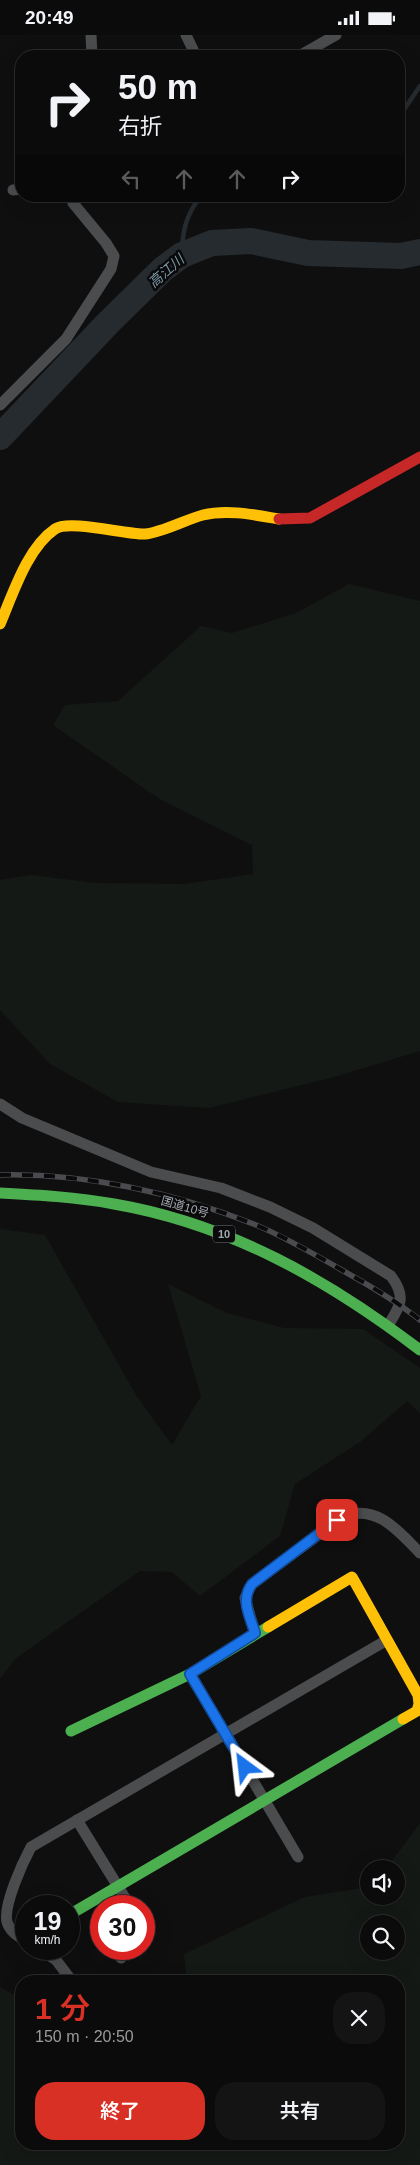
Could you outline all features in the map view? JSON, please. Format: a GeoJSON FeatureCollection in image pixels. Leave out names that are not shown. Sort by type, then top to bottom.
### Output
{"type":"FeatureCollection","features":[{"type":"Feature","properties":{"kind":"main road"},"geometry":{"type":"LineString","coordinates":[[0,624],[20,577],[42,539],[57,527],[96,527],[146,534],[204,514],[243,513],[283,520],[310,518],[420,457]]}},
{"type":"Feature","properties":{"kind":"main road","name":"国道10号"},"geometry":{"type":"LineString","coordinates":[[0,1193],[54,1196],[110,1203],[202,1226],[244,1241],[345,1294],[388,1324],[420,1350]]}},
{"type":"Feature","properties":{"kind":"main road"},"geometry":{"type":"LineString","coordinates":[[70,1731],[190,1674],[255,1633],[352,1577],[418,1695],[419,1704],[417,1711],[80,1908]]}},
{"type":"Feature","properties":{"kind":"street"},"geometry":{"type":"LineString","coordinates":[[91,35],[92,50]]}},
{"type":"Feature","properties":{"kind":"street"},"geometry":{"type":"LineString","coordinates":[[186,35],[193,50]]}},
{"type":"Feature","properties":{"kind":"street"},"geometry":{"type":"LineString","coordinates":[[310,50],[336,35]]}},
{"type":"Feature","properties":{"kind":"street"},"geometry":{"type":"LineString","coordinates":[[0,405],[66,339],[111,269],[114,257],[106,243],[73,202]]}},
{"type":"Feature","properties":{"kind":"street"},"geometry":{"type":"LineString","coordinates":[[0,1104],[22,1118],[151,1172],[169,1178],[196,1181],[220,1187],[270,1207],[313,1228],[391,1276],[398,1287],[401,1301],[400,1306],[388,1324]]}},
{"type":"Feature","properties":{"kind":"street"},"geometry":{"type":"LineString","coordinates":[[255,1633],[245,1598],[252,1584],[344,1516],[360,1512],[377,1516],[394,1527],[420,1553]]}},
{"type":"Feature","properties":{"kind":"street"},"geometry":{"type":"LineString","coordinates":[[15,1934],[7,1921],[7,1907],[26,1857],[32,1847],[387,1640]]}},
{"type":"Feature","properties":{"kind":"street"},"geometry":{"type":"LineString","coordinates":[[190,1674],[298,1857]]}},
{"type":"Feature","properties":{"kind":"street"},"geometry":{"type":"LineString","coordinates":[[77,1820],[123,1895]]}},
{"type":"Feature","properties":{"kind":"street"},"geometry":{"type":"LineString","coordinates":[[56,1960],[67,1975]]}},
{"type":"Feature","properties":{"kind":"shaded area"},"geometry":{"type":"Polygon","coordinates":[[[349,584],[420,601],[420,1051],[334,1077],[209,1108],[118,1102],[50,1064],[0,1010],[0,880],[31,875],[96,883],[184,884],[253,874],[252,845],[158,798],[53,725],[65,705],[118,701],[201,626],[232,633],[296,613],[349,584]]]}},
{"type":"Feature","properties":{"kind":"shaded area"},"geometry":{"type":"Polygon","coordinates":[[[0,1229],[45,1235],[136,1395],[172,1445],[201,1396],[168,1284],[227,1313],[284,1328],[363,1329],[420,1368],[420,1413],[407,1401],[360,1442],[295,1484],[280,1536],[200,1596],[172,1572],[140,1571],[15,1659],[0,1679],[0,1229]]]}},
{"type":"Feature","properties":{"kind":"shaded area"},"geometry":{"type":"Polygon","coordinates":[[[420,1823],[420,2165],[0,2165],[0,1987],[15,1996],[15,2150],[405,2150],[405,1975],[186,1975],[184,1954],[305,1897],[360,1888],[360,1905],[405,1905],[405,1860],[393,1860],[420,1823]]]}},
{"type":"Feature","properties":{"kind":"waterway"},"geometry":{"type":"LineString","coordinates":[[405,108],[420,86]]}},
{"type":"Feature","properties":{"kind":"waterway"},"geometry":{"type":"LineString","coordinates":[[182,255],[186,224],[197,202]]}},
{"type":"Feature","properties":{"kind":"waterway","name":"高江川"},"geometry":{"type":"LineString","coordinates":[[0,437],[108,323],[163,269],[182,255],[212,243],[251,241],[308,253],[401,256],[420,252]]}},
{"type":"Feature","properties":{"kind":"railway"},"geometry":{"type":"LineString","coordinates":[[0,1175],[65,1177],[130,1187],[194,1203],[226,1214],[256,1225],[298,1245],[360,1280],[420,1320]]}},
{"type":"Feature","properties":{"kind":"traffic: fast"},"geometry":{"type":"LineString","coordinates":[[0,1193],[114,1204],[157,1213],[198,1225],[276,1258],[313,1278],[350,1300],[420,1350]]}},
{"type":"Feature","properties":{"kind":"traffic: fast"},"geometry":{"type":"LineString","coordinates":[[71,1731],[190,1674],[268,1627]]}},
{"type":"Feature","properties":{"kind":"traffic: fast"},"geometry":{"type":"LineString","coordinates":[[80,1909],[403,1719]]}},
{"type":"Feature","properties":{"kind":"traffic: slow"},"geometry":{"type":"LineString","coordinates":[[0,624],[29,559],[45,537],[62,526],[85,526],[145,534],[212,513],[241,513],[279,519]]}},
{"type":"Feature","properties":{"kind":"traffic: slow"},"geometry":{"type":"LineString","coordinates":[[268,1627],[352,1577],[418,1695],[419,1704],[417,1711],[403,1719]]}},
{"type":"Feature","properties":{"kind":"traffic: jam"},"geometry":{"type":"LineString","coordinates":[[279,519],[310,518],[420,457]]}},
{"type":"Feature","properties":{"kind":"route"},"geometry":{"type":"LineString","coordinates":[[245,1767],[190,1674],[255,1633],[246,1605],[245,1598],[248,1589],[252,1584],[337,1520]]}}]}
